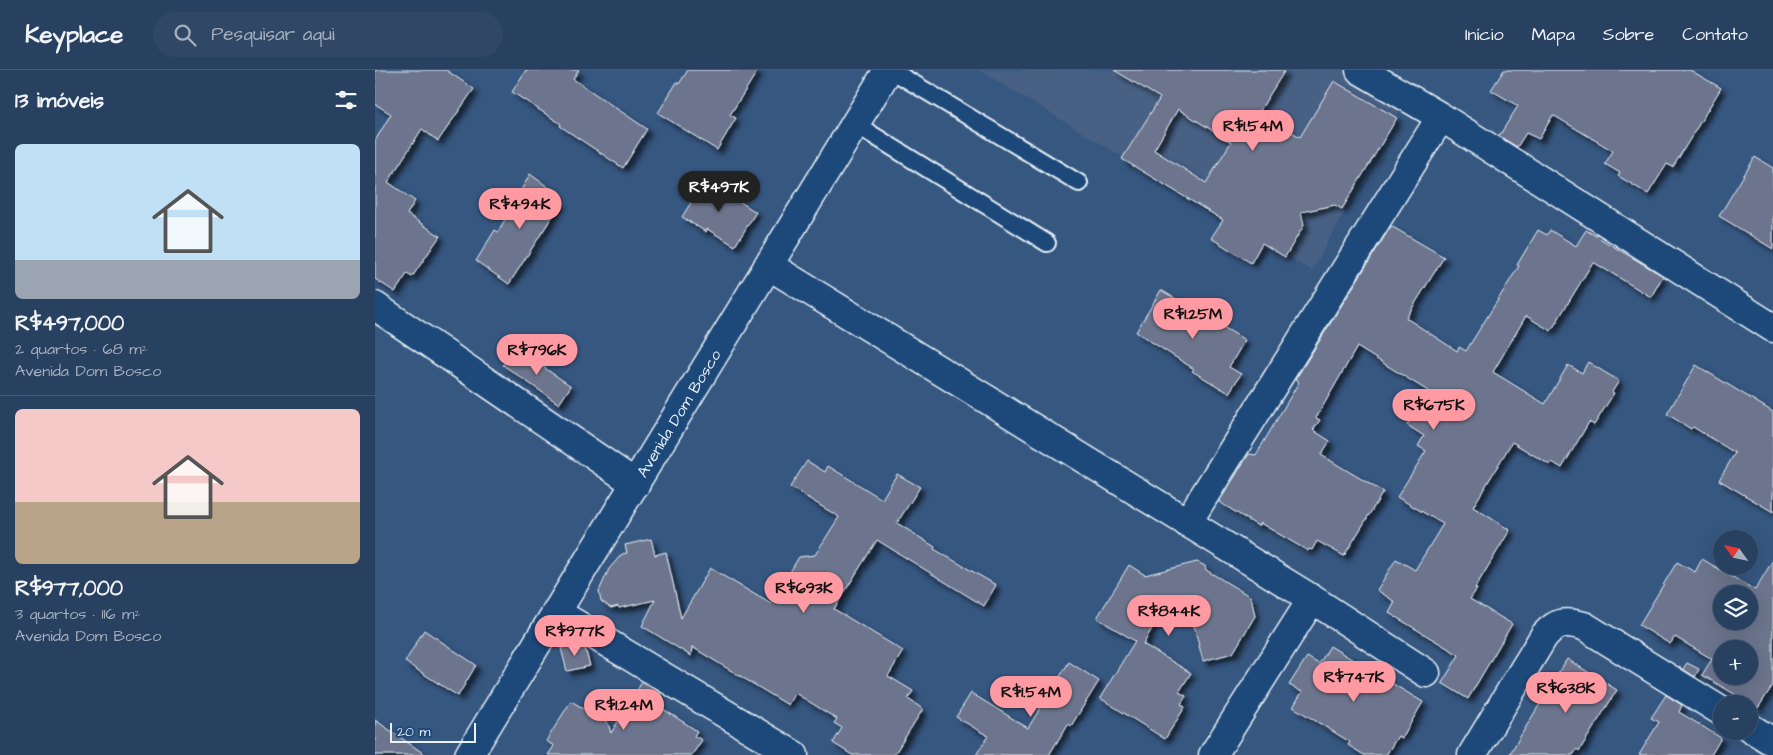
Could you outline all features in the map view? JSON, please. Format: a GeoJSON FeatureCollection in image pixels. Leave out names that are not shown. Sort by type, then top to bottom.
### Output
{"type":"FeatureCollection","features":[{"type":"Feature","properties":{"kind":"street","name":"Avenida Dom Bosco"},"geometry":{"type":"LineString","coordinates":[[469,755],[889,70]]}},
{"type":"Feature","properties":{"kind":"street"},"geometry":{"type":"LineString","coordinates":[[1360,70],[1441,117],[1773,328]]}},
{"type":"Feature","properties":{"kind":"street"},"geometry":{"type":"LineString","coordinates":[[1187,523],[1441,117]]}},
{"type":"Feature","properties":{"kind":"street"},"geometry":{"type":"LineString","coordinates":[[768,265],[1312,599],[1426,673]]}},
{"type":"Feature","properties":{"kind":"street"},"geometry":{"type":"LineString","coordinates":[[375,306],[636,484]]}},
{"type":"Feature","properties":{"kind":"street"},"geometry":{"type":"LineString","coordinates":[[1213,755],[1312,599]]}},
{"type":"Feature","properties":{"kind":"street"},"geometry":{"type":"LineString","coordinates":[[557,612],[794,755]]}},
{"type":"Feature","properties":{"kind":"street"},"geometry":{"type":"LineString","coordinates":[[1472,755],[1544,636],[1551,628],[1562,622],[1584,626],[1713,706]]}},
{"type":"Feature","properties":{"kind":"street"},"geometry":{"type":"LineString","coordinates":[[1758,733],[1773,742]]}},
{"type":"Feature","properties":{"kind":"lane"},"geometry":{"type":"LineString","coordinates":[[889,70],[1079,183]]}},
{"type":"Feature","properties":{"kind":"lane"},"geometry":{"type":"LineString","coordinates":[[855,124],[1047,243]]}},
{"type":"Feature","properties":{"kind":"shaded area"},"geometry":{"type":"Polygon","coordinates":[[[979,70],[1341,70],[1403,104],[1312,271],[979,70]]]}},
{"type":"Feature","properties":{"kind":"building"},"geometry":{"type":"Polygon","coordinates":[[[375,70],[446,70],[474,89],[438,141],[422,129],[388,182],[415,201],[407,214],[440,236],[412,277],[407,274],[395,292],[375,279],[375,141],[391,114],[375,104],[375,70]]]}},
{"type":"Feature","properties":{"kind":"building"},"geometry":{"type":"Polygon","coordinates":[[[526,70],[579,70],[573,79],[647,129],[623,168],[512,92],[526,70]]]}},
{"type":"Feature","properties":{"kind":"building"},"geometry":{"type":"Polygon","coordinates":[[[688,70],[758,70],[730,115],[736,118],[717,150],[658,113],[677,82],[679,84],[688,70]]]}},
{"type":"Feature","properties":{"kind":"building"},"geometry":{"type":"Polygon","coordinates":[[[1114,70],[1285,70],[1259,112],[1300,137],[1334,81],[1397,118],[1342,209],[1335,205],[1301,212],[1304,225],[1285,257],[1262,243],[1251,263],[1211,238],[1223,220],[1122,159],[1160,98],[1114,70]],[[1178,109],[1154,150],[1206,183],[1231,142],[1178,109]]]}},
{"type":"Feature","properties":{"kind":"building"},"geometry":{"type":"Polygon","coordinates":[[[1504,70],[1690,70],[1721,88],[1673,167],[1667,164],[1648,194],[1618,176],[1620,173],[1605,164],[1613,151],[1553,115],[1539,139],[1526,133],[1517,147],[1499,136],[1518,106],[1491,90],[1504,70]]]}},
{"type":"Feature","properties":{"kind":"building"},"geometry":{"type":"Polygon","coordinates":[[[1755,157],[1773,168],[1773,249],[1719,216],[1755,157]]]}},
{"type":"Feature","properties":{"kind":"building"},"geometry":{"type":"Polygon","coordinates":[[[530,174],[559,195],[556,199],[561,203],[509,284],[476,261],[495,230],[498,232],[530,174]]]}},
{"type":"Feature","properties":{"kind":"building"},"geometry":{"type":"Polygon","coordinates":[[[705,180],[756,212],[735,246],[707,229],[706,232],[682,217],[705,180]]]}},
{"type":"Feature","properties":{"kind":"building"},"geometry":{"type":"Polygon","coordinates":[[[1391,226],[1444,257],[1406,318],[1457,351],[1459,347],[1466,351],[1519,266],[1517,265],[1538,230],[1547,235],[1550,230],[1576,246],[1586,230],[1663,276],[1651,297],[1593,262],[1551,331],[1526,316],[1493,372],[1545,404],[1568,365],[1582,373],[1588,362],[1619,381],[1612,392],[1614,393],[1594,425],[1589,422],[1562,468],[1552,462],[1550,465],[1512,442],[1473,507],[1510,530],[1470,599],[1512,624],[1468,699],[1442,683],[1459,655],[1389,613],[1395,602],[1377,590],[1396,559],[1415,570],[1443,524],[1397,497],[1426,451],[1418,446],[1424,436],[1407,425],[1428,391],[1357,347],[1316,418],[1320,420],[1313,430],[1330,441],[1321,455],[1383,492],[1344,556],[1317,541],[1312,550],[1309,549],[1308,551],[1260,523],[1258,526],[1219,502],[1249,454],[1256,455],[1299,382],[1295,380],[1391,226]]]}},
{"type":"Feature","properties":{"kind":"building"},"geometry":{"type":"Polygon","coordinates":[[[1161,290],[1245,340],[1229,367],[1241,374],[1229,393],[1192,371],[1194,369],[1136,332],[1161,290]]]}},
{"type":"Feature","properties":{"kind":"building"},"geometry":{"type":"Polygon","coordinates":[[[515,348],[571,386],[559,404],[503,365],[515,348]]]}},
{"type":"Feature","properties":{"kind":"building"},"geometry":{"type":"Polygon","coordinates":[[[1696,365],[1773,412],[1773,512],[1719,480],[1735,453],[1693,427],[1691,429],[1667,414],[1696,365]]]}},
{"type":"Feature","properties":{"kind":"building"},"geometry":{"type":"Polygon","coordinates":[[[807,461],[825,472],[828,466],[882,499],[897,474],[920,487],[897,523],[935,547],[934,549],[996,585],[984,606],[877,540],[834,609],[903,651],[888,676],[913,691],[908,699],[923,709],[894,755],[852,755],[833,743],[842,728],[834,723],[837,719],[795,693],[788,705],[692,647],[691,656],[642,626],[655,600],[619,608],[618,606],[611,608],[601,601],[599,591],[609,569],[622,554],[627,553],[625,545],[651,539],[655,555],[666,552],[681,618],[710,568],[771,604],[799,557],[815,555],[839,517],[790,487],[807,461]]]}},
{"type":"Feature","properties":{"kind":"building"},"geometry":{"type":"Polygon","coordinates":[[[1702,559],[1713,565],[1713,575],[1729,575],[1746,585],[1713,585],[1713,630],[1758,630],[1758,585],[1773,560],[1773,685],[1758,708],[1758,695],[1736,695],[1719,685],[1758,685],[1758,640],[1713,640],[1713,681],[1702,675],[1712,659],[1675,637],[1670,644],[1639,625],[1677,562],[1695,572],[1702,559]]]}},
{"type":"Feature","properties":{"kind":"building"},"geometry":{"type":"Polygon","coordinates":[[[1197,562],[1205,566],[1206,570],[1251,597],[1255,616],[1233,653],[1203,661],[1193,622],[1165,606],[1143,644],[1191,673],[1179,692],[1186,696],[1181,704],[1185,707],[1165,739],[1100,698],[1135,641],[1097,618],[1129,565],[1145,575],[1197,562]]]}},
{"type":"Feature","properties":{"kind":"building"},"geometry":{"type":"Polygon","coordinates":[[[424,630],[476,665],[458,696],[405,662],[424,630]]]}},
{"type":"Feature","properties":{"kind":"building"},"geometry":{"type":"Polygon","coordinates":[[[578,643],[585,648],[590,666],[567,671],[561,648],[578,643]]]}},
{"type":"Feature","properties":{"kind":"building"},"geometry":{"type":"Polygon","coordinates":[[[1330,646],[1423,702],[1402,738],[1398,736],[1386,755],[1364,755],[1348,745],[1350,742],[1293,707],[1302,692],[1289,685],[1307,657],[1319,664],[1330,646]]]}},
{"type":"Feature","properties":{"kind":"building"},"geometry":{"type":"Polygon","coordinates":[[[1567,659],[1617,690],[1579,751],[1577,749],[1573,755],[1509,755],[1567,659]]]}},
{"type":"Feature","properties":{"kind":"building"},"geometry":{"type":"Polygon","coordinates":[[[1069,662],[1099,681],[1071,726],[1068,724],[1049,755],[976,755],[988,736],[956,717],[971,693],[1028,728],[1069,662]]]}},
{"type":"Feature","properties":{"kind":"building"},"geometry":{"type":"Polygon","coordinates":[[[1687,663],[1699,669],[1695,677],[1683,669],[1687,663]]]}},
{"type":"Feature","properties":{"kind":"building"},"geometry":{"type":"Polygon","coordinates":[[[642,682],[661,693],[657,705],[697,731],[694,736],[702,740],[692,755],[548,755],[554,746],[546,741],[571,701],[608,723],[611,733],[642,682]]]}},
{"type":"Feature","properties":{"kind":"building"},"geometry":{"type":"Polygon","coordinates":[[[1666,695],[1682,705],[1679,712],[1713,733],[1713,740],[1720,740],[1711,755],[1639,755],[1659,722],[1651,718],[1666,695]]]}},
{"type":"Feature","properties":{"kind":"building"},"geometry":{"type":"Polygon","coordinates":[[[375,720],[426,755],[375,755],[375,720]]]}}]}
